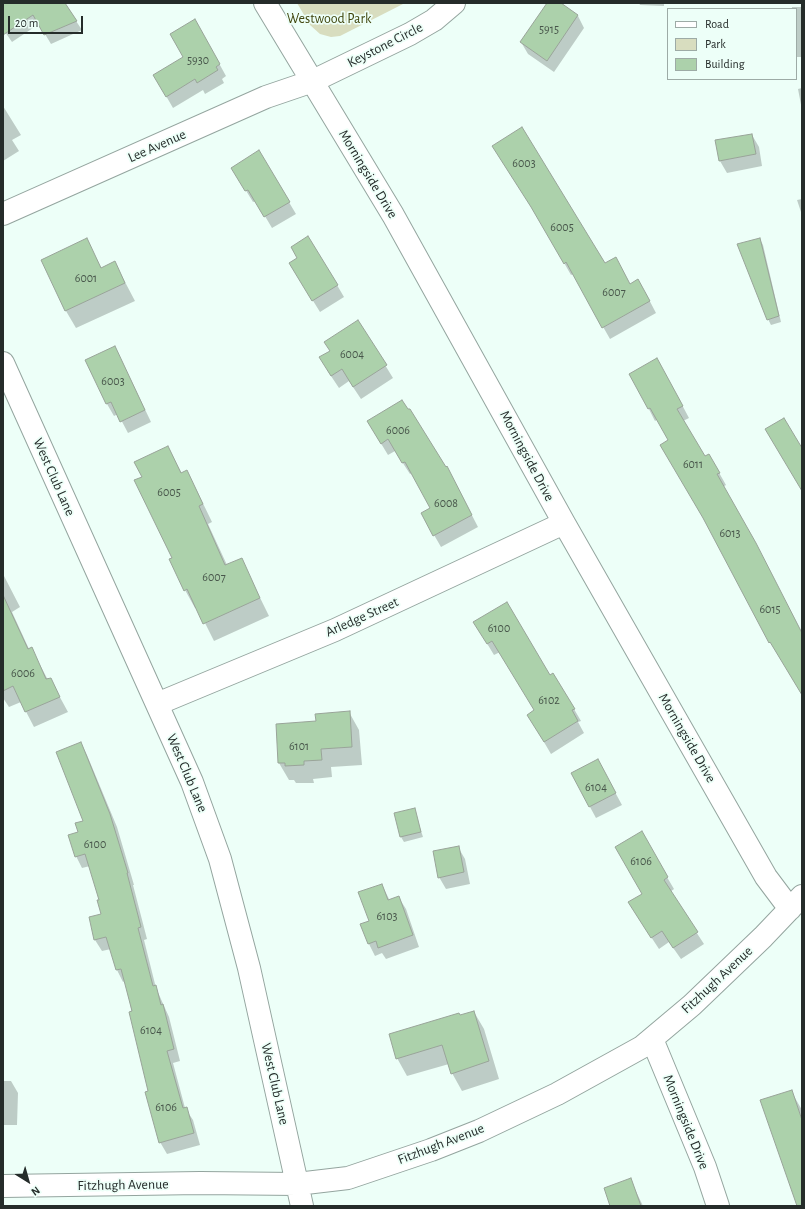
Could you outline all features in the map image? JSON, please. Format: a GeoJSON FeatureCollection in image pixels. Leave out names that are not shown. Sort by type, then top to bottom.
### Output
{"type":"FeatureCollection","features":[{"type":"Feature","properties":{"kind":"street","name":"Morningside Drive"},"geometry":{"type":"LineString","coordinates":[[265,3],[393,215],[564,523],[766,877],[796,902]]}},
{"type":"Feature","properties":{"kind":"street","name":"Keystone Circle"},"geometry":{"type":"LineString","coordinates":[[313,81],[410,34],[434,20],[454,3]]}},
{"type":"Feature","properties":{"kind":"street","name":"Lee Avenue"},"geometry":{"type":"LineString","coordinates":[[3,214],[266,97],[313,81]]}},
{"type":"Feature","properties":{"kind":"street","name":"West Club Lane"},"geometry":{"type":"LineString","coordinates":[[3,363],[192,782],[220,859],[249,968],[302,1206]]}},
{"type":"Feature","properties":{"kind":"street","name":"Arledge Street"},"geometry":{"type":"LineString","coordinates":[[157,704],[335,630],[564,523]]}},
{"type":"Feature","properties":{"kind":"street","name":"Fitzhugh Avenue"},"geometry":{"type":"LineString","coordinates":[[3,1186],[200,1183],[297,1184],[348,1178],[479,1131],[556,1094],[652,1039],[698,1000],[796,902]]}},
{"type":"Feature","properties":{"kind":"street","name":"Morningside Drive"},"geometry":{"type":"LineString","coordinates":[[652,1039],[705,1167],[718,1206]]}},
{"type":"Feature","properties":{"kind":"green space","name":"Westwood Park"},"geometry":{"type":"Polygon","coordinates":[[[297,3],[405,3],[340,36],[331,37],[320,34],[310,25],[297,3]]]}},
{"type":"Feature","properties":{"kind":"building"},"geometry":{"type":"Polygon","coordinates":[[[3,3],[65,3],[77,21],[44,35],[33,15],[3,35],[3,3]]]}},
{"type":"Feature","properties":{"kind":"building"},"geometry":{"type":"Polygon","coordinates":[[[547,3],[561,3],[578,15],[547,61],[520,42],[547,3]]]}},
{"type":"Feature","properties":{"kind":"building"},"geometry":{"type":"Polygon","coordinates":[[[195,19],[220,64],[216,67],[218,70],[197,83],[195,79],[166,97],[153,75],[183,57],[170,34],[195,19]]]}},
{"type":"Feature","properties":{"kind":"building"},"geometry":{"type":"Polygon","coordinates":[[[522,127],[605,263],[616,257],[630,284],[638,279],[650,301],[602,328],[566,262],[564,264],[531,207],[492,146],[522,127]]]}},
{"type":"Feature","properties":{"kind":"building"},"geometry":{"type":"Polygon","coordinates":[[[752,134],[756,154],[719,161],[715,140],[752,134]]]}},
{"type":"Feature","properties":{"kind":"building"},"geometry":{"type":"Polygon","coordinates":[[[259,150],[290,202],[264,217],[248,190],[245,191],[231,168],[259,150]]]}},
{"type":"Feature","properties":{"kind":"building"},"geometry":{"type":"Polygon","coordinates":[[[308,236],[338,285],[312,301],[289,263],[297,258],[291,247],[308,236]]]}},
{"type":"Feature","properties":{"kind":"building"},"geometry":{"type":"Polygon","coordinates":[[[87,238],[101,268],[115,261],[125,283],[65,311],[41,260],[87,238]]]}},
{"type":"Feature","properties":{"kind":"building"},"geometry":{"type":"Polygon","coordinates":[[[760,238],[779,316],[767,320],[737,244],[760,238]]]}},
{"type":"Feature","properties":{"kind":"building"},"geometry":{"type":"Polygon","coordinates":[[[358,320],[387,365],[353,387],[342,369],[331,376],[319,357],[330,351],[324,342],[358,320]]]}},
{"type":"Feature","properties":{"kind":"building"},"geometry":{"type":"Polygon","coordinates":[[[115,346],[145,410],[120,422],[111,402],[106,404],[85,360],[115,346]]]}},
{"type":"Feature","properties":{"kind":"building"},"geometry":{"type":"Polygon","coordinates":[[[657,358],[683,406],[677,409],[705,456],[709,454],[720,473],[717,474],[756,543],[802,633],[802,695],[770,642],[769,643],[703,518],[660,445],[668,440],[650,408],[648,409],[629,374],[657,358]]]}},
{"type":"Feature","properties":{"kind":"building"},"geometry":{"type":"Polygon","coordinates":[[[402,400],[408,409],[410,409],[446,467],[447,466],[472,515],[433,536],[421,513],[430,508],[405,462],[402,463],[388,439],[381,444],[367,421],[402,400]]]}},
{"type":"Feature","properties":{"kind":"building"},"geometry":{"type":"Polygon","coordinates":[[[784,418],[802,448],[802,491],[765,429],[784,418]]]}},
{"type":"Feature","properties":{"kind":"building"},"geometry":{"type":"Polygon","coordinates":[[[168,446],[181,473],[187,470],[203,504],[199,506],[225,565],[242,558],[260,598],[203,624],[187,589],[184,591],[169,559],[172,558],[134,480],[142,477],[134,462],[168,446]]]}},
{"type":"Feature","properties":{"kind":"building"},"geometry":{"type":"Polygon","coordinates":[[[3,595],[28,649],[32,647],[46,679],[51,678],[60,697],[25,712],[13,686],[3,691],[3,595]]]}},
{"type":"Feature","properties":{"kind":"building"},"geometry":{"type":"Polygon","coordinates":[[[507,602],[550,675],[553,673],[575,709],[572,710],[578,721],[544,742],[527,715],[534,710],[492,641],[487,644],[473,622],[507,602]]]}},
{"type":"Feature","properties":{"kind":"building"},"geometry":{"type":"Polygon","coordinates":[[[350,711],[352,747],[321,749],[322,760],[304,761],[304,765],[285,766],[285,763],[278,763],[276,724],[316,721],[315,714],[350,711]]]}},
{"type":"Feature","properties":{"kind":"building"},"geometry":{"type":"Polygon","coordinates":[[[81,742],[110,814],[128,873],[141,927],[138,928],[153,986],[156,985],[161,1005],[163,1004],[174,1049],[167,1051],[183,1108],[187,1107],[194,1133],[159,1143],[145,1092],[148,1091],[129,1012],[132,1011],[121,969],[116,970],[106,937],[94,940],[89,917],[101,914],[97,900],[99,900],[85,854],[75,857],[68,835],[78,832],[75,823],[83,821],[56,752],[81,742]]]}},
{"type":"Feature","properties":{"kind":"building"},"geometry":{"type":"Polygon","coordinates":[[[598,759],[616,793],[589,807],[571,773],[598,759]]]}},
{"type":"Feature","properties":{"kind":"building"},"geometry":{"type":"Polygon","coordinates":[[[415,808],[421,832],[400,837],[394,813],[415,808]]]}},
{"type":"Feature","properties":{"kind":"building"},"geometry":{"type":"Polygon","coordinates":[[[642,831],[668,877],[664,880],[698,932],[673,948],[662,931],[651,938],[628,902],[642,894],[615,847],[642,831]]]}},
{"type":"Feature","properties":{"kind":"building"},"geometry":{"type":"Polygon","coordinates":[[[459,846],[464,872],[438,878],[433,851],[459,846]]]}},
{"type":"Feature","properties":{"kind":"building"},"geometry":{"type":"Polygon","coordinates":[[[382,884],[388,900],[399,896],[413,935],[378,948],[376,941],[368,944],[360,924],[369,921],[358,892],[382,884]]]}},
{"type":"Feature","properties":{"kind":"building"},"geometry":{"type":"Polygon","coordinates":[[[474,1011],[489,1061],[451,1074],[442,1045],[396,1059],[389,1034],[459,1013],[460,1015],[474,1011]]]}},
{"type":"Feature","properties":{"kind":"building"},"geometry":{"type":"Polygon","coordinates":[[[792,1090],[802,1120],[802,1206],[797,1206],[760,1100],[792,1090]]]}},
{"type":"Feature","properties":{"kind":"building"},"geometry":{"type":"Polygon","coordinates":[[[631,1178],[641,1206],[610,1206],[604,1188],[631,1178]]]}}]}
